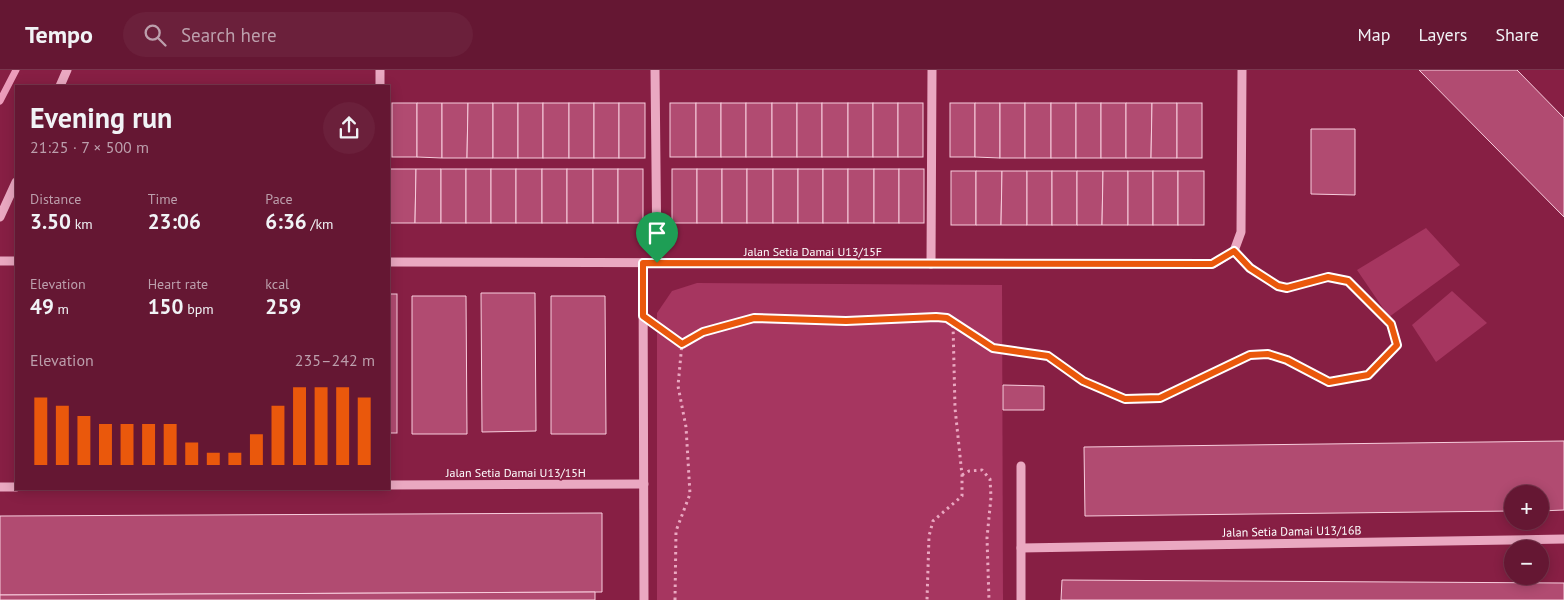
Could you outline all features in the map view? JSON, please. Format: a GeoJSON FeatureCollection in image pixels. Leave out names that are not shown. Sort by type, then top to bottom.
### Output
{"type":"FeatureCollection","features":[{"type":"Feature","properties":{"kind":"street"},"geometry":{"type":"LineString","coordinates":[[60,85],[67,70]]}},
{"type":"Feature","properties":{"kind":"street"},"geometry":{"type":"LineString","coordinates":[[380,70],[380,85]]}},
{"type":"Feature","properties":{"kind":"street"},"geometry":{"type":"LineString","coordinates":[[655,70],[657,263]]}},
{"type":"Feature","properties":{"kind":"street"},"geometry":{"type":"LineString","coordinates":[[931,264],[932,70]]}},
{"type":"Feature","properties":{"kind":"street"},"geometry":{"type":"LineString","coordinates":[[1234,251],[1241,232],[1242,70]]}},
{"type":"Feature","properties":{"kind":"street"},"geometry":{"type":"LineString","coordinates":[[0,217],[15,184]]}},
{"type":"Feature","properties":{"kind":"street","name":"Jalan Setia Damai U13/15F"},"geometry":{"type":"LineString","coordinates":[[390,262],[1212,264],[1234,251]]}},
{"type":"Feature","properties":{"kind":"street"},"geometry":{"type":"LineString","coordinates":[[0,261],[15,261]]}},
{"type":"Feature","properties":{"kind":"street"},"geometry":{"type":"LineString","coordinates":[[643,263],[644,600]]}},
{"type":"Feature","properties":{"kind":"street"},"geometry":{"type":"LineString","coordinates":[[1021,466],[1021,600]]}},
{"type":"Feature","properties":{"kind":"street","name":"Jalan Setia Damai U13/15H"},"geometry":{"type":"LineString","coordinates":[[390,485],[644,484]]}},
{"type":"Feature","properties":{"kind":"street"},"geometry":{"type":"LineString","coordinates":[[0,487],[15,487]]}},
{"type":"Feature","properties":{"kind":"street","name":"Jalan Setia Damai U13/16B"},"geometry":{"type":"LineString","coordinates":[[1021,548],[1564,539]]}},
{"type":"Feature","properties":{"kind":"path"},"geometry":{"type":"LineString","coordinates":[[682,344],[703,332],[754,318],[846,321],[947,318],[952,324],[993,348],[1048,356],[1083,381],[1125,399],[1160,398],[1250,355],[1268,354],[1287,360],[1329,382],[1368,375],[1397,345],[1391,324],[1348,281],[1328,277],[1287,288],[1278,286],[1250,268],[1234,251]]}},
{"type":"Feature","properties":{"kind":"path"},"geometry":{"type":"LineString","coordinates":[[643,316],[682,344]]}},
{"type":"Feature","properties":{"kind":"path"},"geometry":{"type":"LineString","coordinates":[[927,600],[929,536],[933,521],[962,496],[962,475],[955,408],[952,324]]}},
{"type":"Feature","properties":{"kind":"path"},"geometry":{"type":"LineString","coordinates":[[676,600],[676,531],[690,494],[686,427],[678,386],[682,344]]}},
{"type":"Feature","properties":{"kind":"path"},"geometry":{"type":"LineString","coordinates":[[962,475],[969,471],[982,470],[990,479],[992,497],[987,538],[989,600]]}},
{"type":"Feature","properties":{"kind":"shaded area"},"geometry":{"type":"Polygon","coordinates":[[[1426,228],[1460,265],[1389,317],[1357,270],[1426,228]]]}},
{"type":"Feature","properties":{"kind":"shaded area"},"geometry":{"type":"Polygon","coordinates":[[[697,283],[1002,285],[1003,600],[657,600],[657,313],[672,291],[697,283]]]}},
{"type":"Feature","properties":{"kind":"shaded area"},"geometry":{"type":"Polygon","coordinates":[[[1452,291],[1487,323],[1436,362],[1412,325],[1452,291]]]}},
{"type":"Feature","properties":{"kind":"building"},"geometry":{"type":"Polygon","coordinates":[[[1419,70],[1517,70],[1564,118],[1564,217],[1419,70]]]}},
{"type":"Feature","properties":{"kind":"building"},"geometry":{"type":"Polygon","coordinates":[[[392,103],[417,103],[417,157],[392,157],[392,103]]]}},
{"type":"Feature","properties":{"kind":"building"},"geometry":{"type":"Polygon","coordinates":[[[417,103],[442,103],[442,158],[417,157],[417,103]]]}},
{"type":"Feature","properties":{"kind":"building"},"geometry":{"type":"Polygon","coordinates":[[[442,103],[468,103],[467,158],[442,158],[442,103]]]}},
{"type":"Feature","properties":{"kind":"building"},"geometry":{"type":"Polygon","coordinates":[[[468,103],[493,103],[493,158],[467,158],[468,103]]]}},
{"type":"Feature","properties":{"kind":"building"},"geometry":{"type":"Polygon","coordinates":[[[493,103],[518,103],[518,158],[493,158],[493,103]]]}},
{"type":"Feature","properties":{"kind":"building"},"geometry":{"type":"Polygon","coordinates":[[[518,103],[543,103],[543,158],[518,158],[518,103]]]}},
{"type":"Feature","properties":{"kind":"building"},"geometry":{"type":"Polygon","coordinates":[[[543,103],[569,103],[569,158],[543,158],[543,103]]]}},
{"type":"Feature","properties":{"kind":"building"},"geometry":{"type":"Polygon","coordinates":[[[569,103],[594,103],[594,158],[569,158],[569,103]]]}},
{"type":"Feature","properties":{"kind":"building"},"geometry":{"type":"Polygon","coordinates":[[[594,103],[619,103],[619,158],[594,158],[594,103]]]}},
{"type":"Feature","properties":{"kind":"building"},"geometry":{"type":"Polygon","coordinates":[[[619,103],[645,103],[645,158],[619,158],[619,103]]]}},
{"type":"Feature","properties":{"kind":"building"},"geometry":{"type":"Polygon","coordinates":[[[670,103],[696,103],[696,157],[670,157],[670,103]]]}},
{"type":"Feature","properties":{"kind":"building"},"geometry":{"type":"Polygon","coordinates":[[[696,103],[721,103],[721,157],[696,157],[696,103]]]}},
{"type":"Feature","properties":{"kind":"building"},"geometry":{"type":"Polygon","coordinates":[[[721,103],[746,103],[746,157],[721,157],[721,103]]]}},
{"type":"Feature","properties":{"kind":"building"},"geometry":{"type":"Polygon","coordinates":[[[746,103],[772,103],[772,157],[746,157],[746,103]]]}},
{"type":"Feature","properties":{"kind":"building"},"geometry":{"type":"Polygon","coordinates":[[[772,103],[797,103],[797,157],[772,157],[772,103]]]}},
{"type":"Feature","properties":{"kind":"building"},"geometry":{"type":"Polygon","coordinates":[[[797,103],[822,103],[822,157],[797,157],[797,103]]]}},
{"type":"Feature","properties":{"kind":"building"},"geometry":{"type":"Polygon","coordinates":[[[822,103],[848,103],[848,157],[822,157],[822,103]]]}},
{"type":"Feature","properties":{"kind":"building"},"geometry":{"type":"Polygon","coordinates":[[[848,103],[873,103],[873,157],[848,157],[848,103]]]}},
{"type":"Feature","properties":{"kind":"building"},"geometry":{"type":"Polygon","coordinates":[[[873,103],[898,103],[898,157],[873,157],[873,103]]]}},
{"type":"Feature","properties":{"kind":"building"},"geometry":{"type":"Polygon","coordinates":[[[898,103],[923,103],[923,157],[898,157],[898,103]]]}},
{"type":"Feature","properties":{"kind":"building"},"geometry":{"type":"Polygon","coordinates":[[[950,103],[975,103],[975,157],[950,157],[950,103]]]}},
{"type":"Feature","properties":{"kind":"building"},"geometry":{"type":"Polygon","coordinates":[[[975,103],[1000,103],[1000,158],[975,157],[975,103]]]}},
{"type":"Feature","properties":{"kind":"building"},"geometry":{"type":"Polygon","coordinates":[[[1000,103],[1025,103],[1025,158],[1000,158],[1000,103]]]}},
{"type":"Feature","properties":{"kind":"building"},"geometry":{"type":"Polygon","coordinates":[[[1025,103],[1051,103],[1051,158],[1025,158],[1025,103]]]}},
{"type":"Feature","properties":{"kind":"building"},"geometry":{"type":"Polygon","coordinates":[[[1051,103],[1076,103],[1076,158],[1051,158],[1051,103]]]}},
{"type":"Feature","properties":{"kind":"building"},"geometry":{"type":"Polygon","coordinates":[[[1076,103],[1101,103],[1101,158],[1076,158],[1076,103]]]}},
{"type":"Feature","properties":{"kind":"building"},"geometry":{"type":"Polygon","coordinates":[[[1101,103],[1126,103],[1126,158],[1101,158],[1101,103]]]}},
{"type":"Feature","properties":{"kind":"building"},"geometry":{"type":"Polygon","coordinates":[[[1126,103],[1152,103],[1151,158],[1126,158],[1126,103]]]}},
{"type":"Feature","properties":{"kind":"building"},"geometry":{"type":"Polygon","coordinates":[[[1152,103],[1177,103],[1177,158],[1151,158],[1152,103]]]}},
{"type":"Feature","properties":{"kind":"building"},"geometry":{"type":"Polygon","coordinates":[[[1177,103],[1202,103],[1202,158],[1177,158],[1177,103]]]}},
{"type":"Feature","properties":{"kind":"building"},"geometry":{"type":"Polygon","coordinates":[[[1311,129],[1355,129],[1355,195],[1311,194],[1311,129]]]}},
{"type":"Feature","properties":{"kind":"building"},"geometry":{"type":"Polygon","coordinates":[[[390,169],[416,169],[415,223],[390,223],[390,169]]]}},
{"type":"Feature","properties":{"kind":"building"},"geometry":{"type":"Polygon","coordinates":[[[416,169],[441,169],[441,223],[415,223],[416,169]]]}},
{"type":"Feature","properties":{"kind":"building"},"geometry":{"type":"Polygon","coordinates":[[[441,169],[466,169],[466,223],[441,223],[441,169]]]}},
{"type":"Feature","properties":{"kind":"building"},"geometry":{"type":"Polygon","coordinates":[[[466,169],[491,169],[491,223],[466,223],[466,169]]]}},
{"type":"Feature","properties":{"kind":"building"},"geometry":{"type":"Polygon","coordinates":[[[491,169],[516,169],[516,223],[491,223],[491,169]]]}},
{"type":"Feature","properties":{"kind":"building"},"geometry":{"type":"Polygon","coordinates":[[[516,169],[542,169],[542,223],[516,223],[516,169]]]}},
{"type":"Feature","properties":{"kind":"building"},"geometry":{"type":"Polygon","coordinates":[[[542,169],[567,169],[567,223],[542,223],[542,169]]]}},
{"type":"Feature","properties":{"kind":"building"},"geometry":{"type":"Polygon","coordinates":[[[567,169],[593,169],[593,223],[567,223],[567,169]]]}},
{"type":"Feature","properties":{"kind":"building"},"geometry":{"type":"Polygon","coordinates":[[[593,169],[618,169],[618,223],[593,223],[593,169]]]}},
{"type":"Feature","properties":{"kind":"building"},"geometry":{"type":"Polygon","coordinates":[[[618,169],[643,169],[643,223],[618,223],[618,169]]]}},
{"type":"Feature","properties":{"kind":"building"},"geometry":{"type":"Polygon","coordinates":[[[672,169],[697,169],[697,223],[672,223],[672,169]]]}},
{"type":"Feature","properties":{"kind":"building"},"geometry":{"type":"Polygon","coordinates":[[[697,169],[722,169],[722,223],[697,223],[697,169]]]}},
{"type":"Feature","properties":{"kind":"building"},"geometry":{"type":"Polygon","coordinates":[[[722,169],[747,169],[747,223],[722,223],[722,169]]]}},
{"type":"Feature","properties":{"kind":"building"},"geometry":{"type":"Polygon","coordinates":[[[747,169],[773,169],[773,223],[747,223],[747,169]]]}},
{"type":"Feature","properties":{"kind":"building"},"geometry":{"type":"Polygon","coordinates":[[[773,169],[798,169],[798,223],[773,223],[773,169]]]}},
{"type":"Feature","properties":{"kind":"building"},"geometry":{"type":"Polygon","coordinates":[[[798,169],[823,169],[823,223],[798,223],[798,169]]]}},
{"type":"Feature","properties":{"kind":"building"},"geometry":{"type":"Polygon","coordinates":[[[823,169],[848,169],[848,223],[823,223],[823,169]]]}},
{"type":"Feature","properties":{"kind":"building"},"geometry":{"type":"Polygon","coordinates":[[[848,169],[874,169],[874,223],[848,223],[848,169]]]}},
{"type":"Feature","properties":{"kind":"building"},"geometry":{"type":"Polygon","coordinates":[[[874,169],[899,169],[899,223],[874,223],[874,169]]]}},
{"type":"Feature","properties":{"kind":"building"},"geometry":{"type":"Polygon","coordinates":[[[899,169],[924,169],[924,223],[899,223],[899,169]]]}},
{"type":"Feature","properties":{"kind":"building"},"geometry":{"type":"Polygon","coordinates":[[[951,171],[976,171],[976,225],[951,225],[951,171]]]}},
{"type":"Feature","properties":{"kind":"building"},"geometry":{"type":"Polygon","coordinates":[[[976,171],[1002,171],[1001,225],[976,225],[976,171]]]}},
{"type":"Feature","properties":{"kind":"building"},"geometry":{"type":"Polygon","coordinates":[[[1002,171],[1027,171],[1027,225],[1001,225],[1002,171]]]}},
{"type":"Feature","properties":{"kind":"building"},"geometry":{"type":"Polygon","coordinates":[[[1027,171],[1052,171],[1052,225],[1027,225],[1027,171]]]}},
{"type":"Feature","properties":{"kind":"building"},"geometry":{"type":"Polygon","coordinates":[[[1052,171],[1077,171],[1077,225],[1052,225],[1052,171]]]}},
{"type":"Feature","properties":{"kind":"building"},"geometry":{"type":"Polygon","coordinates":[[[1077,171],[1103,171],[1102,225],[1077,225],[1077,171]]]}},
{"type":"Feature","properties":{"kind":"building"},"geometry":{"type":"Polygon","coordinates":[[[1103,171],[1128,171],[1128,225],[1102,225],[1103,171]]]}},
{"type":"Feature","properties":{"kind":"building"},"geometry":{"type":"Polygon","coordinates":[[[1128,171],[1153,171],[1153,225],[1128,225],[1128,171]]]}},
{"type":"Feature","properties":{"kind":"building"},"geometry":{"type":"Polygon","coordinates":[[[1153,171],[1178,171],[1178,225],[1153,225],[1153,171]]]}},
{"type":"Feature","properties":{"kind":"building"},"geometry":{"type":"Polygon","coordinates":[[[1178,171],[1204,171],[1204,225],[1178,225],[1178,171]]]}},
{"type":"Feature","properties":{"kind":"building"},"geometry":{"type":"Polygon","coordinates":[[[481,293],[535,293],[536,431],[482,432],[481,293]]]}},
{"type":"Feature","properties":{"kind":"building"},"geometry":{"type":"Polygon","coordinates":[[[390,294],[397,294],[397,433],[390,433],[390,294]]]}},
{"type":"Feature","properties":{"kind":"building"},"geometry":{"type":"Polygon","coordinates":[[[412,296],[466,296],[467,434],[412,434],[412,296]]]}},
{"type":"Feature","properties":{"kind":"building"},"geometry":{"type":"Polygon","coordinates":[[[551,296],[605,296],[606,434],[551,434],[551,296]]]}},
{"type":"Feature","properties":{"kind":"building"},"geometry":{"type":"Polygon","coordinates":[[[1003,385],[1044,386],[1044,410],[1003,410],[1003,385]]]}},
{"type":"Feature","properties":{"kind":"building"},"geometry":{"type":"Polygon","coordinates":[[[1564,441],[1564,510],[1549,511],[1549,485],[1504,485],[1504,511],[1085,516],[1084,447],[1564,441]]]}},
{"type":"Feature","properties":{"kind":"building"},"geometry":{"type":"Polygon","coordinates":[[[602,513],[602,592],[0,595],[0,516],[602,513]]]}},
{"type":"Feature","properties":{"kind":"building"},"geometry":{"type":"Polygon","coordinates":[[[1062,580],[1504,583],[1504,585],[1564,583],[1564,600],[1061,600],[1062,580]]]}},
{"type":"Feature","properties":{"kind":"building"},"geometry":{"type":"Polygon","coordinates":[[[595,592],[595,600],[0,600],[0,595],[595,592]]]}},
{"type":"Feature","properties":{"kind":"waterway"},"geometry":{"type":"LineString","coordinates":[[0,101],[16,70]]}},
{"type":"Feature","properties":{"kind":"route"},"geometry":{"type":"LineString","coordinates":[[1234,251],[1250,268],[1278,286],[1287,288],[1328,277],[1348,281],[1376,306],[1391,324],[1397,345],[1368,375],[1329,382],[1287,360],[1268,354],[1250,355],[1160,398],[1125,399],[1083,381],[1048,356],[993,348],[952,324],[947,318],[846,321],[754,318],[703,332],[682,344],[643,316],[643,263],[657,263],[1212,264],[1234,251]]}}]}
